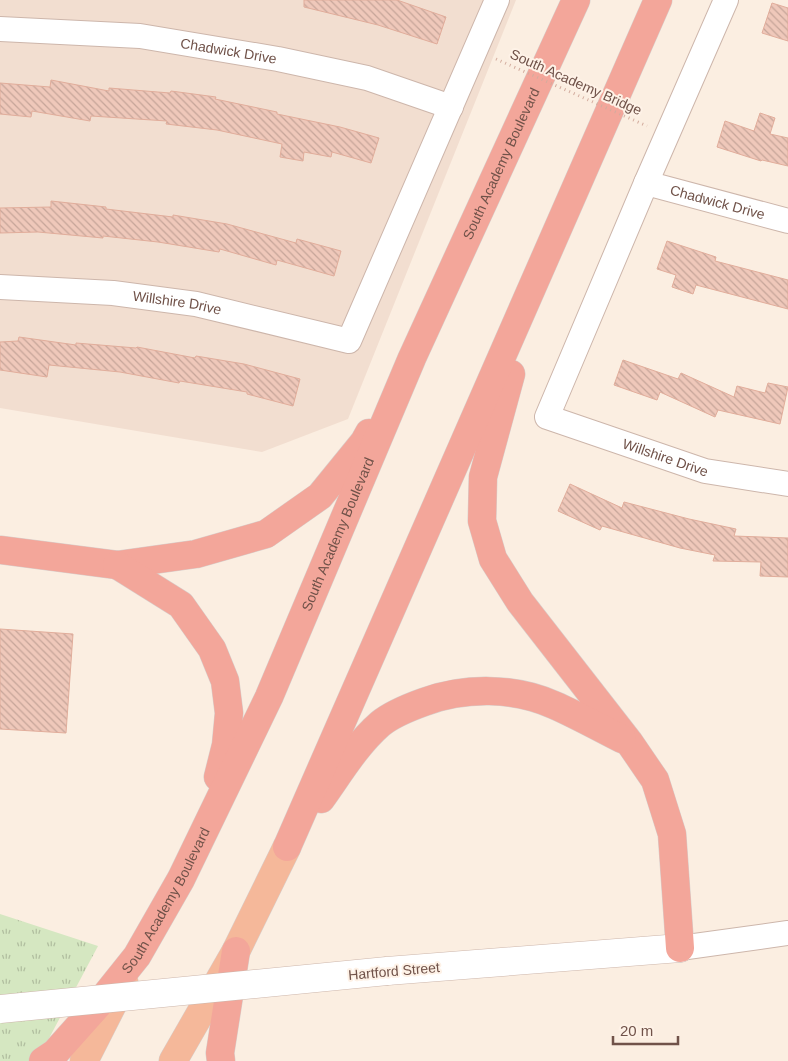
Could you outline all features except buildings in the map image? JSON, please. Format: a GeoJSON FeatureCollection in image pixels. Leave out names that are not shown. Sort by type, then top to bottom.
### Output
{"type":"FeatureCollection","features":[{"type":"Feature","properties":{"kind":"highway","name":"South Academy Boulevard"},"geometry":{"type":"LineString","coordinates":[[84,1061],[137,956],[181,879],[269,697],[412,358],[576,0]]}},
{"type":"Feature","properties":{"kind":"highway"},"geometry":{"type":"LineString","coordinates":[[173,1061],[236,951],[287,847],[658,0]]}},
{"type":"Feature","properties":{"kind":"highway"},"geometry":{"type":"LineString","coordinates":[[534,286],[483,476],[482,521],[493,560],[520,602],[629,742],[655,780],[672,834],[680,948]]}},
{"type":"Feature","properties":{"kind":"highway"},"geometry":{"type":"LineString","coordinates":[[0,550],[117,565],[196,554],[266,534],[320,496],[364,442],[412,358]]}},
{"type":"Feature","properties":{"kind":"highway"},"geometry":{"type":"LineString","coordinates":[[117,565],[180,605],[212,649],[226,681],[229,713],[226,745],[217,780],[181,879]]}},
{"type":"Feature","properties":{"kind":"highway"},"geometry":{"type":"LineString","coordinates":[[287,847],[357,749],[381,724],[410,707],[441,696],[473,691],[514,692],[553,704],[629,742]]}},
{"type":"Feature","properties":{"kind":"highway"},"geometry":{"type":"LineString","coordinates":[[221,1061],[220,1053],[236,951]]}},
{"type":"Feature","properties":{"kind":"highway"},"geometry":{"type":"LineString","coordinates":[[43,1061],[55,1053],[91,1014],[137,956]]}},
{"type":"Feature","properties":{"kind":"street"},"geometry":{"type":"LineString","coordinates":[[451,107],[497,0]]}},
{"type":"Feature","properties":{"kind":"street"},"geometry":{"type":"LineString","coordinates":[[646,184],[726,0]]}},
{"type":"Feature","properties":{"kind":"street","name":"Chadwick Drive"},"geometry":{"type":"LineString","coordinates":[[0,29],[140,36],[278,58],[367,78],[451,107]]}},
{"type":"Feature","properties":{"kind":"street","name":"Willshire Drive"},"geometry":{"type":"LineString","coordinates":[[0,287],[113,293],[196,304],[350,341],[451,107]]}},
{"type":"Feature","properties":{"kind":"street","name":"Chadwick Drive"},"geometry":{"type":"LineString","coordinates":[[646,184],[788,221]]}},
{"type":"Feature","properties":{"kind":"street","name":"Willshire Drive"},"geometry":{"type":"LineString","coordinates":[[646,184],[547,416],[704,472],[788,484]]}},
{"type":"Feature","properties":{"kind":"street","name":"Hartford Street"},"geometry":{"type":"LineString","coordinates":[[0,1009],[387,971],[680,948],[788,932]]}},
{"type":"Feature","properties":{"kind":"path","name":"South Academy Bridge"},"geometry":{"type":"LineString","coordinates":[[496,59],[646,126]]}},
{"type":"Feature","properties":{"kind":"shaded area"},"geometry":{"type":"Polygon","coordinates":[[[0,0],[516,0],[348,419],[262,452],[0,408],[0,0]]]}},
{"type":"Feature","properties":{"kind":"green space"},"geometry":{"type":"Polygon","coordinates":[[[0,914],[98,946],[37,1061],[0,1061],[0,914]]]}}]}
